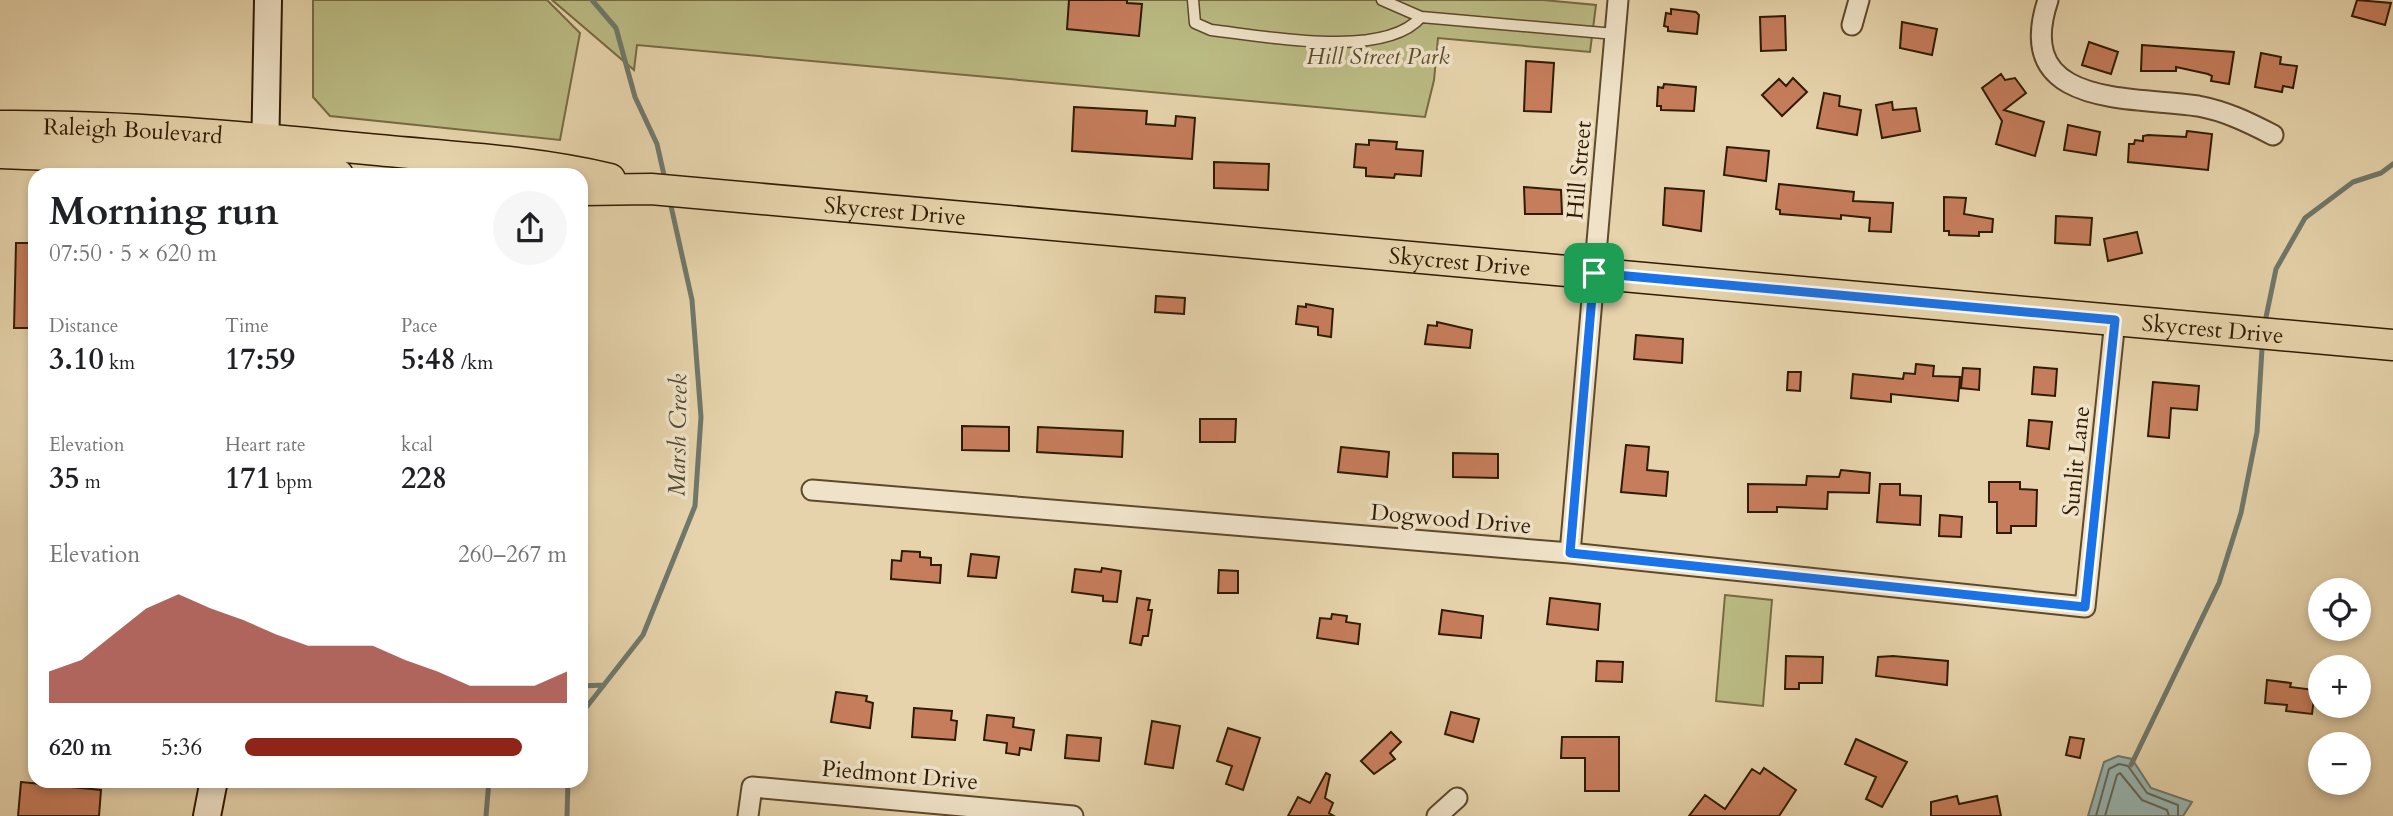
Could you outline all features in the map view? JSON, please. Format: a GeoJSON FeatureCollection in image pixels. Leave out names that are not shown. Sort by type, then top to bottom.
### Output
{"type":"FeatureCollection","features":[{"type":"Feature","properties":{"kind":"main road"},"geometry":{"type":"LineString","coordinates":[[268,0],[265,161],[302,168]]}},
{"type":"Feature","properties":{"kind":"main road","name":"Raleigh Boulevard"},"geometry":{"type":"LineString","coordinates":[[0,126],[119,128],[265,161]]}},
{"type":"Feature","properties":{"kind":"main road","name":"Raleigh Boulevard"},"geometry":{"type":"LineString","coordinates":[[0,153],[265,161]]}},
{"type":"Feature","properties":{"kind":"main road","name":"Skycrest Drive"},"geometry":{"type":"LineString","coordinates":[[265,161],[502,161],[539,168]]}},
{"type":"Feature","properties":{"kind":"main road","name":"Skycrest Drive"},"geometry":{"type":"LineString","coordinates":[[588,177],[651,189],[2393,345]]}},
{"type":"Feature","properties":{"kind":"main road","name":"Skycrest Drive"},"geometry":{"type":"LineString","coordinates":[[588,190],[651,189]]}},
{"type":"Feature","properties":{"kind":"main road"},"geometry":{"type":"LineString","coordinates":[[206,816],[212,788]]}},
{"type":"Feature","properties":{"kind":"street","name":"Hill Street"},"geometry":{"type":"LineString","coordinates":[[1570,553],[1618,0]]}},
{"type":"Feature","properties":{"kind":"street"},"geometry":{"type":"LineString","coordinates":[[1852,25],[1859,0]]}},
{"type":"Feature","properties":{"kind":"street"},"geometry":{"type":"LineString","coordinates":[[2048,0],[2042,24],[2042,45],[2050,68],[2062,80],[2082,91],[2120,99],[2219,111],[2273,135]]}},
{"type":"Feature","properties":{"kind":"street","name":"Sunlit Lane"},"geometry":{"type":"LineString","coordinates":[[2085,607],[2115,320]]}},
{"type":"Feature","properties":{"kind":"street","name":"Dogwood Drive"},"geometry":{"type":"LineString","coordinates":[[812,491],[1570,553],[2085,607]]}},
{"type":"Feature","properties":{"kind":"street","name":"Piedmont Drive"},"geometry":{"type":"LineString","coordinates":[[748,816],[752,787],[1073,816]]}},
{"type":"Feature","properties":{"kind":"street"},"geometry":{"type":"LineString","coordinates":[[1437,816],[1457,798]]}},
{"type":"Feature","properties":{"kind":"lane"},"geometry":{"type":"LineString","coordinates":[[1193,0],[1195,23],[1211,30],[1323,43],[1369,41],[1412,28],[1421,17]]}},
{"type":"Feature","properties":{"kind":"lane"},"geometry":{"type":"LineString","coordinates":[[1382,0],[1421,17],[1615,34]]}},
{"type":"Feature","properties":{"kind":"green space"},"geometry":{"type":"Polygon","coordinates":[[[313,0],[547,0],[580,33],[560,140],[330,116],[313,97],[313,0]]]}},
{"type":"Feature","properties":{"kind":"green space","name":"Hill Street Park"},"geometry":{"type":"Polygon","coordinates":[[[552,0],[1543,0],[1596,5],[1590,52],[1438,38],[1434,80],[1425,117],[637,45],[634,70],[552,0]]]}},
{"type":"Feature","properties":{"kind":"green space"},"geometry":{"type":"Polygon","coordinates":[[[1725,595],[1772,600],[1763,706],[1716,701],[1725,595]]]}},
{"type":"Feature","properties":{"kind":"water"},"geometry":{"type":"Polygon","coordinates":[[[2118,756],[2132,759],[2151,788],[2192,802],[2183,816],[2088,816],[2104,762],[2118,756]]]}},
{"type":"Feature","properties":{"kind":"building"},"geometry":{"type":"Polygon","coordinates":[[[1069,0],[1127,0],[1127,3],[1142,4],[1139,36],[1067,29],[1069,0]]]}},
{"type":"Feature","properties":{"kind":"building"},"geometry":{"type":"Polygon","coordinates":[[[2357,0],[2391,3],[2385,25],[2352,16],[2357,0]]]}},
{"type":"Feature","properties":{"kind":"building"},"geometry":{"type":"Polygon","coordinates":[[[1671,9],[1696,12],[1699,15],[1697,34],[1668,31],[1668,27],[1664,26],[1666,13],[1671,14],[1671,9]]]}},
{"type":"Feature","properties":{"kind":"building"},"geometry":{"type":"Polygon","coordinates":[[[1785,16],[1786,50],[1761,51],[1760,17],[1785,16]]]}},
{"type":"Feature","properties":{"kind":"building"},"geometry":{"type":"Polygon","coordinates":[[[1902,22],[1937,29],[1932,55],[1900,48],[1902,22]]]}},
{"type":"Feature","properties":{"kind":"building"},"geometry":{"type":"Polygon","coordinates":[[[2089,42],[2118,52],[2111,74],[2082,65],[2089,42]]]}},
{"type":"Feature","properties":{"kind":"building"},"geometry":{"type":"Polygon","coordinates":[[[2142,45],[2234,52],[2229,84],[2211,81],[2212,76],[2208,74],[2176,67],[2176,71],[2141,71],[2142,45]]]}},
{"type":"Feature","properties":{"kind":"building"},"geometry":{"type":"Polygon","coordinates":[[[2261,53],[2281,57],[2280,64],[2297,66],[2293,88],[2283,86],[2282,92],[2255,87],[2261,53]]]}},
{"type":"Feature","properties":{"kind":"building"},"geometry":{"type":"Polygon","coordinates":[[[1526,61],[1554,63],[1551,112],[1524,111],[1526,61]]]}},
{"type":"Feature","properties":{"kind":"building"},"geometry":{"type":"Polygon","coordinates":[[[2001,74],[2005,80],[2015,78],[2026,93],[2004,110],[2044,122],[2035,156],[1996,144],[2002,121],[1982,88],[2001,74]]]}},
{"type":"Feature","properties":{"kind":"building"},"geometry":{"type":"Polygon","coordinates":[[[1793,78],[1807,92],[1782,116],[1762,95],[1779,79],[1786,86],[1793,78]]]}},
{"type":"Feature","properties":{"kind":"building"},"geometry":{"type":"Polygon","coordinates":[[[1664,84],[1696,87],[1694,111],[1661,110],[1661,106],[1657,106],[1658,87],[1663,88],[1664,84]]]}},
{"type":"Feature","properties":{"kind":"building"},"geometry":{"type":"Polygon","coordinates":[[[1824,93],[1840,96],[1839,106],[1861,110],[1857,135],[1817,128],[1824,93]]]}},
{"type":"Feature","properties":{"kind":"building"},"geometry":{"type":"Polygon","coordinates":[[[1892,102],[1893,110],[1916,108],[1920,131],[1882,138],[1876,105],[1892,102]]]}},
{"type":"Feature","properties":{"kind":"building"},"geometry":{"type":"Polygon","coordinates":[[[1074,107],[1147,111],[1146,124],[1175,126],[1176,116],[1195,118],[1192,159],[1072,151],[1074,107]]]}},
{"type":"Feature","properties":{"kind":"building"},"geometry":{"type":"Polygon","coordinates":[[[2068,125],[2100,132],[2096,155],[2064,150],[2068,125]]]}},
{"type":"Feature","properties":{"kind":"building"},"geometry":{"type":"Polygon","coordinates":[[[2187,131],[2212,134],[2208,170],[2128,162],[2129,144],[2134,144],[2135,140],[2143,141],[2143,136],[2148,135],[2186,137],[2187,131]]]}},
{"type":"Feature","properties":{"kind":"building"},"geometry":{"type":"Polygon","coordinates":[[[1369,140],[1397,142],[1396,149],[1423,151],[1421,176],[1366,176],[1366,168],[1354,167],[1356,144],[1369,145],[1369,140]]]}},
{"type":"Feature","properties":{"kind":"building"},"geometry":{"type":"Polygon","coordinates":[[[1727,147],[1769,151],[1766,181],[1724,175],[1727,147]]]}},
{"type":"Feature","properties":{"kind":"building"},"geometry":{"type":"Polygon","coordinates":[[[1214,162],[1269,164],[1268,190],[1214,188],[1214,162]]]}},
{"type":"Feature","properties":{"kind":"building"},"geometry":{"type":"Polygon","coordinates":[[[1779,184],[1854,192],[1853,201],[1893,203],[1891,232],[1869,231],[1870,218],[1841,215],[1841,219],[1780,214],[1780,210],[1776,209],[1779,184]]]}},
{"type":"Feature","properties":{"kind":"building"},"geometry":{"type":"Polygon","coordinates":[[[1524,187],[1561,190],[1562,214],[1525,214],[1524,187]]]}},
{"type":"Feature","properties":{"kind":"building"},"geometry":{"type":"Polygon","coordinates":[[[1665,188],[1704,191],[1701,231],[1663,225],[1665,188]]]}},
{"type":"Feature","properties":{"kind":"building"},"geometry":{"type":"Polygon","coordinates":[[[1944,197],[1966,198],[1964,214],[1993,219],[1992,232],[1979,232],[1979,236],[1949,235],[1949,231],[1944,231],[1944,197]]]}},
{"type":"Feature","properties":{"kind":"building"},"geometry":{"type":"Polygon","coordinates":[[[2056,216],[2092,218],[2090,245],[2055,243],[2056,216]]]}},
{"type":"Feature","properties":{"kind":"building"},"geometry":{"type":"Polygon","coordinates":[[[2137,232],[2142,253],[2108,261],[2104,239],[2137,232]]]}},
{"type":"Feature","properties":{"kind":"building"},"geometry":{"type":"Polygon","coordinates":[[[16,243],[28,243],[28,328],[14,328],[16,243]]]}},
{"type":"Feature","properties":{"kind":"building"},"geometry":{"type":"Polygon","coordinates":[[[1156,296],[1185,298],[1184,314],[1155,312],[1156,296]]]}},
{"type":"Feature","properties":{"kind":"building"},"geometry":{"type":"Polygon","coordinates":[[[1306,304],[1333,309],[1331,337],[1318,335],[1318,327],[1296,324],[1298,306],[1306,307],[1306,304]]]}},
{"type":"Feature","properties":{"kind":"building"},"geometry":{"type":"Polygon","coordinates":[[[1437,322],[1472,330],[1470,348],[1425,344],[1428,325],[1437,326],[1437,322]]]}},
{"type":"Feature","properties":{"kind":"building"},"geometry":{"type":"Polygon","coordinates":[[[1636,335],[1683,339],[1682,363],[1634,359],[1636,335]]]}},
{"type":"Feature","properties":{"kind":"building"},"geometry":{"type":"Polygon","coordinates":[[[1916,364],[1934,366],[1933,376],[1960,377],[1958,401],[1891,394],[1891,402],[1851,398],[1853,374],[1903,379],[1904,373],[1915,374],[1916,364]]]}},
{"type":"Feature","properties":{"kind":"building"},"geometry":{"type":"Polygon","coordinates":[[[2034,367],[2057,369],[2055,396],[2032,394],[2034,367]]]}},
{"type":"Feature","properties":{"kind":"building"},"geometry":{"type":"Polygon","coordinates":[[[1963,368],[1980,369],[1979,390],[1961,388],[1963,368]]]}},
{"type":"Feature","properties":{"kind":"building"},"geometry":{"type":"Polygon","coordinates":[[[1788,372],[1801,372],[1800,391],[1787,390],[1788,372]]]}},
{"type":"Feature","properties":{"kind":"building"},"geometry":{"type":"Polygon","coordinates":[[[2153,382],[2199,386],[2197,410],[2171,408],[2169,438],[2148,436],[2153,382]]]}},
{"type":"Feature","properties":{"kind":"building"},"geometry":{"type":"Polygon","coordinates":[[[1200,419],[1236,419],[1235,442],[1200,442],[1200,419]]]}},
{"type":"Feature","properties":{"kind":"building"},"geometry":{"type":"Polygon","coordinates":[[[2029,420],[2052,422],[2049,449],[2027,446],[2029,420]]]}},
{"type":"Feature","properties":{"kind":"building"},"geometry":{"type":"Polygon","coordinates":[[[962,426],[1009,427],[1009,451],[962,450],[962,426]]]}},
{"type":"Feature","properties":{"kind":"building"},"geometry":{"type":"Polygon","coordinates":[[[1038,427],[1123,431],[1122,457],[1037,452],[1038,427]]]}},
{"type":"Feature","properties":{"kind":"building"},"geometry":{"type":"Polygon","coordinates":[[[1626,445],[1649,447],[1647,470],[1668,472],[1666,496],[1621,492],[1626,445]]]}},
{"type":"Feature","properties":{"kind":"building"},"geometry":{"type":"Polygon","coordinates":[[[1341,447],[1389,452],[1387,477],[1338,472],[1341,447]]]}},
{"type":"Feature","properties":{"kind":"building"},"geometry":{"type":"Polygon","coordinates":[[[1453,453],[1498,454],[1498,478],[1453,477],[1453,453]]]}},
{"type":"Feature","properties":{"kind":"building"},"geometry":{"type":"Polygon","coordinates":[[[1841,470],[1870,473],[1869,493],[1828,492],[1827,509],[1777,507],[1777,512],[1748,512],[1748,484],[1806,485],[1807,476],[1839,477],[1841,470]]]}},
{"type":"Feature","properties":{"kind":"building"},"geometry":{"type":"Polygon","coordinates":[[[1989,482],[2020,482],[2020,489],[2037,490],[2036,526],[2011,526],[2011,533],[1997,533],[1997,502],[1989,502],[1989,482]]]}},
{"type":"Feature","properties":{"kind":"building"},"geometry":{"type":"Polygon","coordinates":[[[1880,484],[1900,484],[1900,495],[1921,496],[1920,525],[1877,522],[1880,484]]]}},
{"type":"Feature","properties":{"kind":"building"},"geometry":{"type":"Polygon","coordinates":[[[1940,515],[1962,517],[1961,537],[1939,536],[1940,515]]]}},
{"type":"Feature","properties":{"kind":"building"},"geometry":{"type":"Polygon","coordinates":[[[902,551],[920,552],[920,557],[931,558],[931,565],[941,565],[940,583],[891,579],[892,560],[901,561],[902,551]]]}},
{"type":"Feature","properties":{"kind":"building"},"geometry":{"type":"Polygon","coordinates":[[[971,554],[999,557],[996,578],[968,576],[971,554]]]}},
{"type":"Feature","properties":{"kind":"building"},"geometry":{"type":"Polygon","coordinates":[[[1102,568],[1121,571],[1117,602],[1103,601],[1103,596],[1072,592],[1075,569],[1101,572],[1102,568]]]}},
{"type":"Feature","properties":{"kind":"building"},"geometry":{"type":"Polygon","coordinates":[[[1219,570],[1238,571],[1238,593],[1218,593],[1219,570]]]}},
{"type":"Feature","properties":{"kind":"building"},"geometry":{"type":"Polygon","coordinates":[[[1137,598],[1150,600],[1148,610],[1152,610],[1148,636],[1143,636],[1141,645],[1130,643],[1137,598]]]}},
{"type":"Feature","properties":{"kind":"building"},"geometry":{"type":"Polygon","coordinates":[[[1550,598],[1600,604],[1598,630],[1547,624],[1550,598]]]}},
{"type":"Feature","properties":{"kind":"building"},"geometry":{"type":"Polygon","coordinates":[[[1442,610],[1483,616],[1481,638],[1439,634],[1442,610]]]}},
{"type":"Feature","properties":{"kind":"building"},"geometry":{"type":"Polygon","coordinates":[[[1332,614],[1347,616],[1346,622],[1360,624],[1358,644],[1317,638],[1320,618],[1331,619],[1332,614]]]}},
{"type":"Feature","properties":{"kind":"building"},"geometry":{"type":"Polygon","coordinates":[[[1786,656],[1823,657],[1822,683],[1799,683],[1799,689],[1785,689],[1786,656]]]}},
{"type":"Feature","properties":{"kind":"building"},"geometry":{"type":"Polygon","coordinates":[[[1878,657],[1948,661],[1947,685],[1876,676],[1878,657]]]}},
{"type":"Feature","properties":{"kind":"building"},"geometry":{"type":"Polygon","coordinates":[[[1597,661],[1623,662],[1622,682],[1596,681],[1597,661]]]}},
{"type":"Feature","properties":{"kind":"building"},"geometry":{"type":"Polygon","coordinates":[[[2267,680],[2291,683],[2290,687],[2308,689],[2308,714],[2286,711],[2287,705],[2265,703],[2267,680]]]}},
{"type":"Feature","properties":{"kind":"building"},"geometry":{"type":"Polygon","coordinates":[[[836,692],[867,696],[866,701],[873,703],[870,728],[831,722],[836,692]]]}},
{"type":"Feature","properties":{"kind":"building"},"geometry":{"type":"Polygon","coordinates":[[[914,708],[952,711],[951,720],[957,721],[955,740],[912,737],[914,708]]]}},
{"type":"Feature","properties":{"kind":"building"},"geometry":{"type":"Polygon","coordinates":[[[1451,712],[1479,719],[1473,742],[1445,734],[1451,712]]]}},
{"type":"Feature","properties":{"kind":"building"},"geometry":{"type":"Polygon","coordinates":[[[987,715],[1014,718],[1013,727],[1034,730],[1031,750],[1020,748],[1019,755],[1006,753],[1007,743],[984,740],[987,715]]]}},
{"type":"Feature","properties":{"kind":"building"},"geometry":{"type":"Polygon","coordinates":[[[1152,721],[1180,726],[1173,768],[1145,764],[1152,721]]]}},
{"type":"Feature","properties":{"kind":"building"},"geometry":{"type":"Polygon","coordinates":[[[1228,728],[1260,738],[1243,790],[1226,784],[1232,766],[1217,761],[1228,728]]]}},
{"type":"Feature","properties":{"kind":"building"},"geometry":{"type":"Polygon","coordinates":[[[1391,732],[1401,742],[1390,753],[1395,759],[1374,774],[1361,761],[1391,732]]]}},
{"type":"Feature","properties":{"kind":"building"},"geometry":{"type":"Polygon","coordinates":[[[1067,735],[1101,738],[1099,761],[1065,758],[1067,735]]]}},
{"type":"Feature","properties":{"kind":"building"},"geometry":{"type":"Polygon","coordinates":[[[1562,737],[1619,737],[1619,791],[1585,791],[1585,758],[1561,758],[1562,737]]]}},
{"type":"Feature","properties":{"kind":"building"},"geometry":{"type":"Polygon","coordinates":[[[2070,737],[2084,739],[2080,758],[2066,755],[2070,737]]]}},
{"type":"Feature","properties":{"kind":"building"},"geometry":{"type":"Polygon","coordinates":[[[1856,739],[1907,762],[1882,807],[1866,799],[1876,777],[1845,764],[1856,739]]]}},
{"type":"Feature","properties":{"kind":"building"},"geometry":{"type":"Polygon","coordinates":[[[1764,768],[1796,790],[1779,816],[1689,816],[1705,795],[1725,809],[1752,769],[1760,774],[1764,768]]]}},
{"type":"Feature","properties":{"kind":"building"},"geometry":{"type":"Polygon","coordinates":[[[1326,773],[1330,775],[1325,798],[1333,803],[1329,813],[1334,816],[1288,816],[1298,797],[1310,803],[1326,773]]]}},
{"type":"Feature","properties":{"kind":"building"},"geometry":{"type":"Polygon","coordinates":[[[21,782],[28,783],[28,788],[101,790],[99,816],[18,816],[21,782]]]}},
{"type":"Feature","properties":{"kind":"building"},"geometry":{"type":"Polygon","coordinates":[[[1957,796],[1959,804],[1997,796],[2001,816],[1931,816],[1931,802],[1957,796]]]}},
{"type":"Feature","properties":{"kind":"waterway","name":"Marsh Creek"},"geometry":{"type":"LineString","coordinates":[[592,0],[616,28],[635,97],[657,144],[664,175]]}},
{"type":"Feature","properties":{"kind":"waterway"},"geometry":{"type":"LineString","coordinates":[[2265,322],[2276,269],[2305,218],[2353,182],[2381,173],[2393,164]]}},
{"type":"Feature","properties":{"kind":"waterway","name":"Marsh Creek"},"geometry":{"type":"LineString","coordinates":[[588,705],[643,635],[695,506],[701,417],[692,300],[671,206]]}},
{"type":"Feature","properties":{"kind":"waterway"},"geometry":{"type":"LineString","coordinates":[[2131,765],[2219,583],[2241,513],[2257,432],[2262,349]]}},
{"type":"Feature","properties":{"kind":"waterway","name":"Marsh Creek"},"geometry":{"type":"LineString","coordinates":[[588,686],[604,685]]}},
{"type":"Feature","properties":{"kind":"waterway","name":"Marsh Creek"},"geometry":{"type":"LineString","coordinates":[[486,816],[488,788]]}},
{"type":"Feature","properties":{"kind":"waterway","name":"Marsh Creek"},"geometry":{"type":"LineString","coordinates":[[567,816],[568,788]]}},
{"type":"Feature","properties":{"kind":"route"},"geometry":{"type":"LineString","coordinates":[[1594,273],[2115,320],[2085,607],[1570,553],[1594,273]]}}]}
